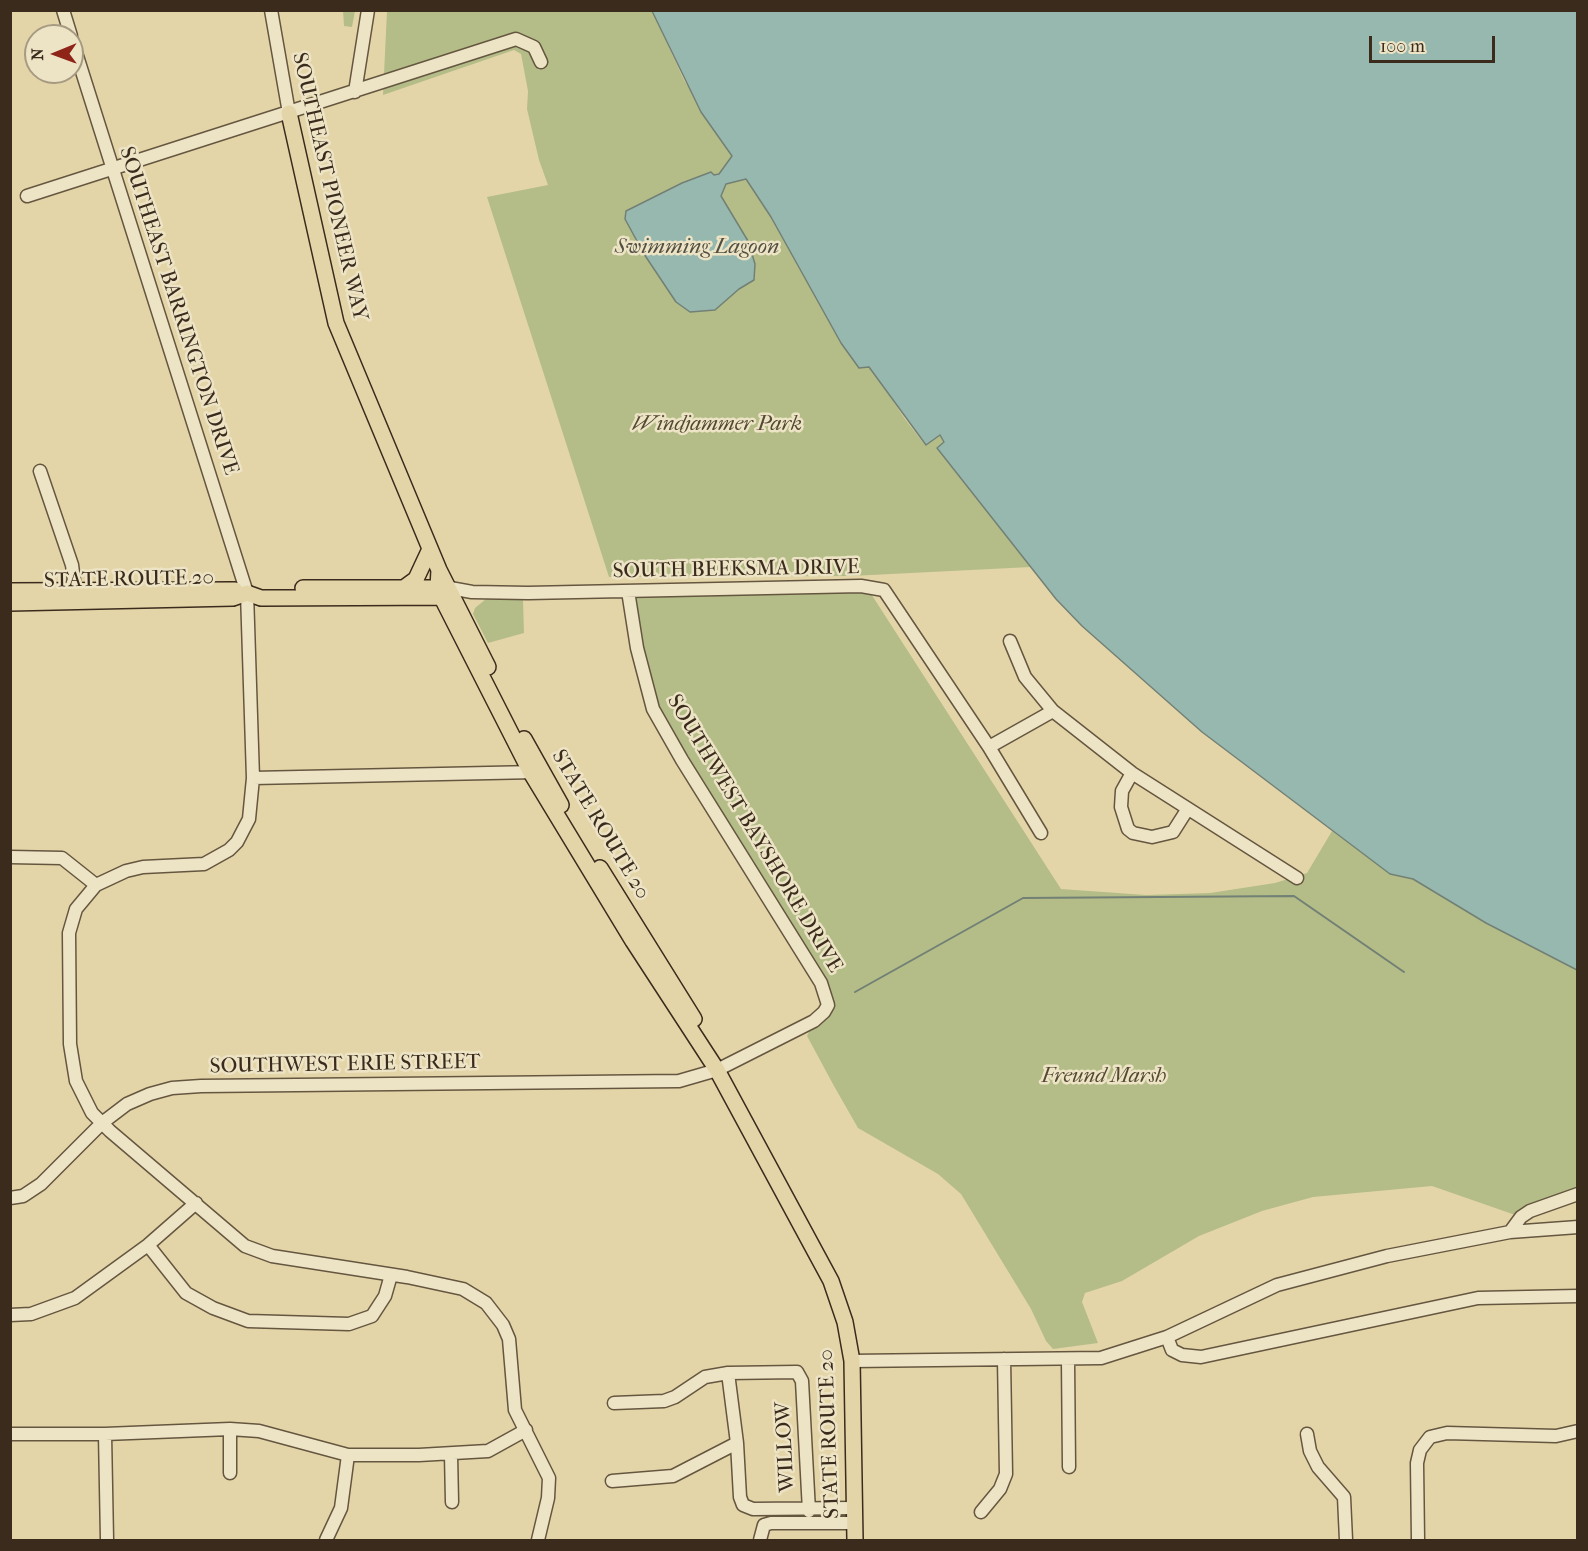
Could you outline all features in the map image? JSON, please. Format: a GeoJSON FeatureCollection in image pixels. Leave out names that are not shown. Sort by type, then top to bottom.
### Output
{"type":"FeatureCollection","features":[{"type":"Feature","properties":{"kind":"main road","name":"SOUTHEAST PIONEER WAY"},"geometry":{"type":"LineString","coordinates":[[290,113],[336,323],[439,570],[446,593]]}},
{"type":"Feature","properties":{"kind":"main road"},"geometry":{"type":"LineString","coordinates":[[405,587],[416,579],[430,549]]}},
{"type":"Feature","properties":{"kind":"main road","name":"STATE ROUTE 20"},"geometry":{"type":"LineString","coordinates":[[10,603],[233,598],[274,588],[405,587],[446,593]]}},
{"type":"Feature","properties":{"kind":"main road","name":"STATE ROUTE 20"},"geometry":{"type":"LineString","coordinates":[[10,591],[230,588],[261,598],[446,593]]}},
{"type":"Feature","properties":{"kind":"main road","name":"STATE ROUTE 20"},"geometry":{"type":"LineString","coordinates":[[446,593],[530,771],[639,951],[717,1070],[831,1281],[845,1322],[852,1361],[855,1540]]}},
{"type":"Feature","properties":{"kind":"main road","name":"STATE ROUTE 20"},"geometry":{"type":"LineString","coordinates":[[446,593],[545,777],[707,1040],[717,1070]]}},
{"type":"Feature","properties":{"kind":"street","name":"SOUTHEAST PIONEER WAY"},"geometry":{"type":"LineString","coordinates":[[271,10],[290,113]]}},
{"type":"Feature","properties":{"kind":"street"},"geometry":{"type":"LineString","coordinates":[[355,92],[368,10]]}},
{"type":"Feature","properties":{"kind":"street"},"geometry":{"type":"LineString","coordinates":[[27,196],[516,39],[534,47],[541,62]]}},
{"type":"Feature","properties":{"kind":"street","name":"SOUTHEAST BARRINGTON DRIVE"},"geometry":{"type":"LineString","coordinates":[[84,81],[247,593],[253,778],[249,819],[237,842],[229,850],[204,864],[143,867],[126,871],[96,885]]}},
{"type":"Feature","properties":{"kind":"street"},"geometry":{"type":"LineString","coordinates":[[40,471],[72,565],[73,589],[68,595],[53,602]]}},
{"type":"Feature","properties":{"kind":"street","name":"SOUTH BEEKSMA DRIVE"},"geometry":{"type":"LineString","coordinates":[[446,593],[861,586],[884,590],[989,747]]}},
{"type":"Feature","properties":{"kind":"street","name":"SOUTHWEST BAYSHORE DRIVE"},"geometry":{"type":"LineString","coordinates":[[628,591],[637,648],[653,709],[826,993],[828,1005],[824,1012],[814,1020],[717,1070]]}},
{"type":"Feature","properties":{"kind":"street"},"geometry":{"type":"LineString","coordinates":[[1010,641],[1025,677],[1053,711],[1131,773],[1298,878]]}},
{"type":"Feature","properties":{"kind":"street"},"geometry":{"type":"LineString","coordinates":[[1041,834],[989,747],[1053,711]]}},
{"type":"Feature","properties":{"kind":"street"},"geometry":{"type":"LineString","coordinates":[[253,778],[530,771],[545,777]]}},
{"type":"Feature","properties":{"kind":"street"},"geometry":{"type":"LineString","coordinates":[[1131,773],[1122,791],[1120,807],[1128,829],[1133,833],[1152,837],[1173,832],[1187,810]]}},
{"type":"Feature","properties":{"kind":"street"},"geometry":{"type":"LineString","coordinates":[[10,857],[62,858],[96,885],[76,909],[71,920],[70,1044],[72,1063],[81,1094],[102,1123],[236,1239],[263,1254],[463,1289],[475,1295],[496,1313],[509,1339],[515,1410],[549,1478],[548,1498],[538,1540]]}},
{"type":"Feature","properties":{"kind":"street","name":"SOUTHWEST ERIE STREET"},"geometry":{"type":"LineString","coordinates":[[10,1198],[23,1196],[41,1184],[102,1123],[127,1104],[150,1094],[182,1087],[679,1081],[717,1070]]}},
{"type":"Feature","properties":{"kind":"street"},"geometry":{"type":"LineString","coordinates":[[1510,1232],[1521,1217],[1530,1211],[1578,1194]]}},
{"type":"Feature","properties":{"kind":"street"},"geometry":{"type":"LineString","coordinates":[[10,1315],[31,1314],[75,1298],[148,1245],[196,1203]]}},
{"type":"Feature","properties":{"kind":"street"},"geometry":{"type":"LineString","coordinates":[[852,1361],[1101,1358],[1172,1335],[1277,1285],[1387,1256],[1510,1232],[1578,1227]]}},
{"type":"Feature","properties":{"kind":"street"},"geometry":{"type":"LineString","coordinates":[[148,1245],[186,1293],[213,1308],[248,1321],[349,1324],[372,1316],[385,1296],[391,1275]]}},
{"type":"Feature","properties":{"kind":"street"},"geometry":{"type":"LineString","coordinates":[[1172,1335],[1182,1355],[1201,1357],[1478,1298],[1578,1296]]}},
{"type":"Feature","properties":{"kind":"street"},"geometry":{"type":"LineString","coordinates":[[981,1512],[1000,1489],[1006,1474],[1004,1359]]}},
{"type":"Feature","properties":{"kind":"street"},"geometry":{"type":"LineString","coordinates":[[1068,1360],[1069,1467]]}},
{"type":"Feature","properties":{"kind":"street","name":"WILLOW"},"geometry":{"type":"LineString","coordinates":[[728,1373],[797,1372],[802,1381],[809,1511]]}},
{"type":"Feature","properties":{"kind":"street"},"geometry":{"type":"LineString","coordinates":[[614,1403],[664,1401],[705,1377],[728,1373],[738,1443],[740,1497],[743,1505],[753,1509],[809,1511],[854,1516]]}},
{"type":"Feature","properties":{"kind":"street"},"geometry":{"type":"LineString","coordinates":[[10,1434],[105,1434],[230,1429],[259,1431],[348,1455],[451,1454],[488,1451],[526,1430]]}},
{"type":"Feature","properties":{"kind":"street"},"geometry":{"type":"LineString","coordinates":[[230,1429],[230,1473]]}},
{"type":"Feature","properties":{"kind":"street"},"geometry":{"type":"LineString","coordinates":[[1418,1540],[1417,1463],[1420,1450],[1430,1437],[1447,1433],[1556,1436],[1578,1431]]}},
{"type":"Feature","properties":{"kind":"street"},"geometry":{"type":"LineString","coordinates":[[105,1434],[107,1540]]}},
{"type":"Feature","properties":{"kind":"street"},"geometry":{"type":"LineString","coordinates":[[1307,1434],[1310,1451],[1318,1467],[1344,1497],[1346,1540]]}},
{"type":"Feature","properties":{"kind":"street"},"geometry":{"type":"LineString","coordinates":[[612,1481],[673,1476],[738,1443]]}},
{"type":"Feature","properties":{"kind":"street"},"geometry":{"type":"LineString","coordinates":[[451,1454],[452,1502]]}},
{"type":"Feature","properties":{"kind":"street"},"geometry":{"type":"LineString","coordinates":[[326,1540],[341,1508],[348,1455]]}},
{"type":"Feature","properties":{"kind":"street"},"geometry":{"type":"LineString","coordinates":[[760,1540],[764,1526],[771,1522],[854,1516]]}},
{"type":"Feature","properties":{"kind":"green space"},"geometry":{"type":"Polygon","coordinates":[[[343,11],[355,11],[352,27],[344,26],[343,11]]]}},
{"type":"Feature","properties":{"kind":"green space","name":"Windjammer Park"},"geometry":{"type":"Polygon","coordinates":[[[387,11],[652,11],[684,80],[746,179],[905,419],[925,445],[940,435],[944,442],[937,448],[1031,567],[851,576],[609,577],[487,197],[548,185],[539,160],[527,109],[528,91],[521,54],[514,50],[383,95],[387,11]]]}},
{"type":"Feature","properties":{"kind":"green space","name":"Freund Marsh"},"geometry":{"type":"Polygon","coordinates":[[[866,586],[1061,889],[1146,895],[1210,893],[1275,883],[1307,873],[1332,831],[1390,874],[1413,879],[1486,923],[1577,970],[1577,1194],[1521,1217],[1432,1186],[1313,1197],[1262,1211],[1199,1236],[1122,1281],[1085,1293],[1082,1302],[1098,1343],[1053,1349],[1046,1341],[1031,1309],[961,1194],[938,1174],[858,1128],[834,1086],[807,1036],[814,1021],[828,1005],[653,709],[628,591],[866,586]]]}},
{"type":"Feature","properties":{"kind":"green space"},"geometry":{"type":"Polygon","coordinates":[[[486,599],[523,600],[524,633],[488,643],[473,614],[475,608],[486,599]]]}},
{"type":"Feature","properties":{"kind":"water","name":"Swimming Lagoon"},"geometry":{"type":"Polygon","coordinates":[[[652,11],[1577,11],[1577,970],[1486,923],[1413,879],[1390,874],[1202,732],[1082,626],[1056,599],[937,448],[944,442],[940,435],[926,445],[869,367],[859,368],[841,343],[771,217],[746,179],[726,184],[721,196],[748,241],[755,264],[754,280],[739,289],[715,310],[690,312],[676,302],[644,254],[625,219],[626,211],[682,183],[711,172],[714,175],[719,174],[732,156],[701,112],[652,11]]]}},
{"type":"Feature","properties":{"kind":"waterway"},"geometry":{"type":"LineString","coordinates":[[855,992],[1023,898],[1294,896],[1404,972]]}}]}
